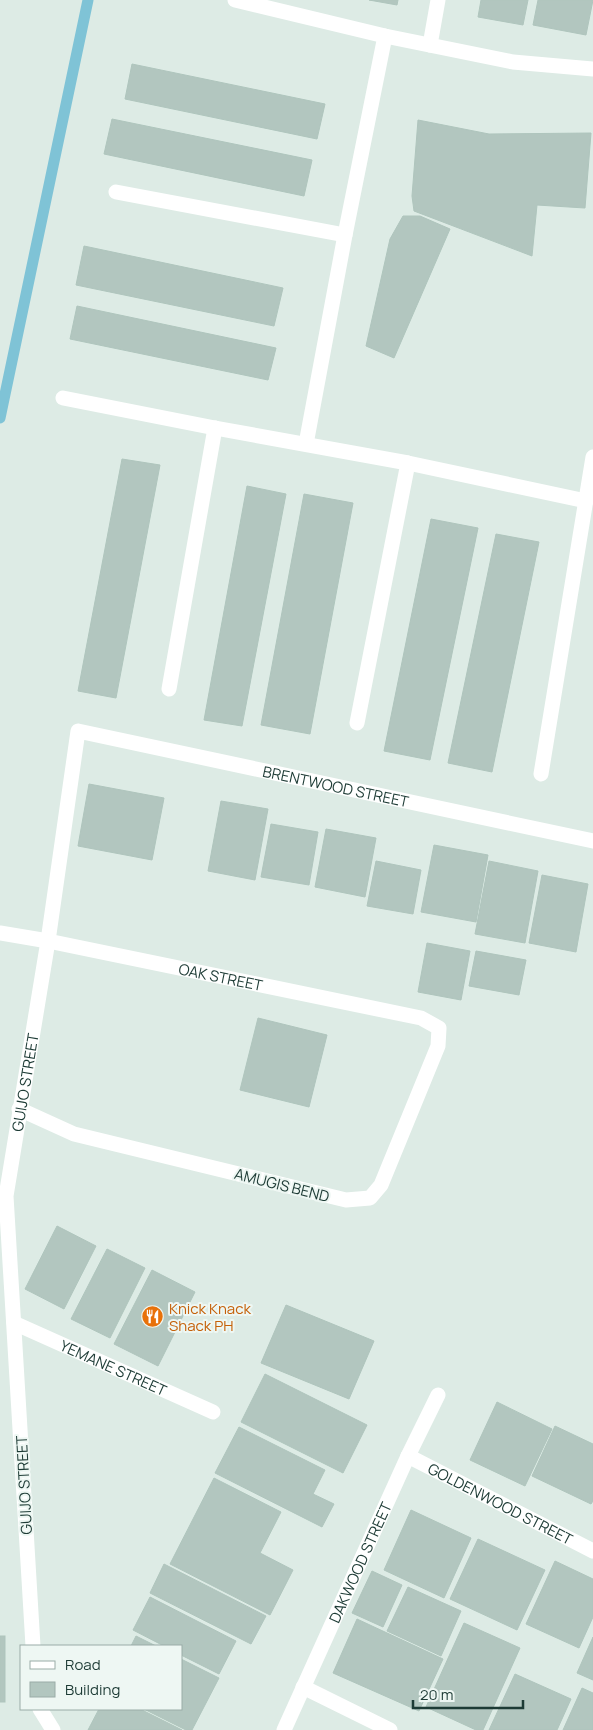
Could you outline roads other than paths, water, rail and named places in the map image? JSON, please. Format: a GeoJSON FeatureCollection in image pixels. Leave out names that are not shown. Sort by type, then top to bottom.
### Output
{"type":"FeatureCollection","features":[{"type":"Feature","properties":{"kind":"street"},"geometry":{"type":"LineString","coordinates":[[430,45],[438,0]]}},
{"type":"Feature","properties":{"kind":"street"},"geometry":{"type":"LineString","coordinates":[[242,1],[385,36],[513,62],[593,69]]}},
{"type":"Feature","properties":{"kind":"street"},"geometry":{"type":"LineString","coordinates":[[306,444],[385,36]]}},
{"type":"Feature","properties":{"kind":"street"},"geometry":{"type":"LineString","coordinates":[[116,192],[345,235]]}},
{"type":"Feature","properties":{"kind":"street"},"geometry":{"type":"LineString","coordinates":[[62,398],[408,463],[586,501]]}},
{"type":"Feature","properties":{"kind":"street"},"geometry":{"type":"LineString","coordinates":[[169,689],[215,428]]}},
{"type":"Feature","properties":{"kind":"street"},"geometry":{"type":"LineString","coordinates":[[541,774],[593,457]]}},
{"type":"Feature","properties":{"kind":"street"},"geometry":{"type":"LineString","coordinates":[[357,723],[408,463]]}},
{"type":"Feature","properties":{"kind":"street","name":"BRENTWOOD STREET"},"geometry":{"type":"LineString","coordinates":[[78,731],[593,841]]}},
{"type":"Feature","properties":{"kind":"street","name":"GUIJO STREET"},"geometry":{"type":"LineString","coordinates":[[33,1645],[6,1196],[48,941],[78,731]]}},
{"type":"Feature","properties":{"kind":"street","name":"OAK STREET"},"geometry":{"type":"LineString","coordinates":[[0,932],[421,1018],[439,1028]]}},
{"type":"Feature","properties":{"kind":"street","name":"AMUGIS BEND"},"geometry":{"type":"LineString","coordinates":[[20,1109],[74,1134],[346,1200],[370,1198],[381,1185],[438,1046],[439,1028]]}},
{"type":"Feature","properties":{"kind":"street","name":"YEMANE STREET"},"geometry":{"type":"LineString","coordinates":[[14,1323],[213,1412]]}},
{"type":"Feature","properties":{"kind":"street","name":"DAKWOOD STREET"},"geometry":{"type":"LineString","coordinates":[[284,1730],[408,1456],[438,1395]]}},
{"type":"Feature","properties":{"kind":"street","name":"GOLDENWOOD STREET"},"geometry":{"type":"LineString","coordinates":[[408,1456],[593,1551]]}},
{"type":"Feature","properties":{"kind":"street"},"geometry":{"type":"LineString","coordinates":[[303,1687],[390,1730]]}},
{"type":"Feature","properties":{"kind":"street"},"geometry":{"type":"LineString","coordinates":[[41,1710],[54,1730]]}},
{"type":"Feature","properties":{"kind":"waterway"},"geometry":{"type":"LineString","coordinates":[[0,418],[88,0]]}},
{"type":"Feature","properties":{"kind":"place","name":"Knick Knack Shack PH"},"geometry":{"type":"Point","coordinates":[153,1317]}}]}
